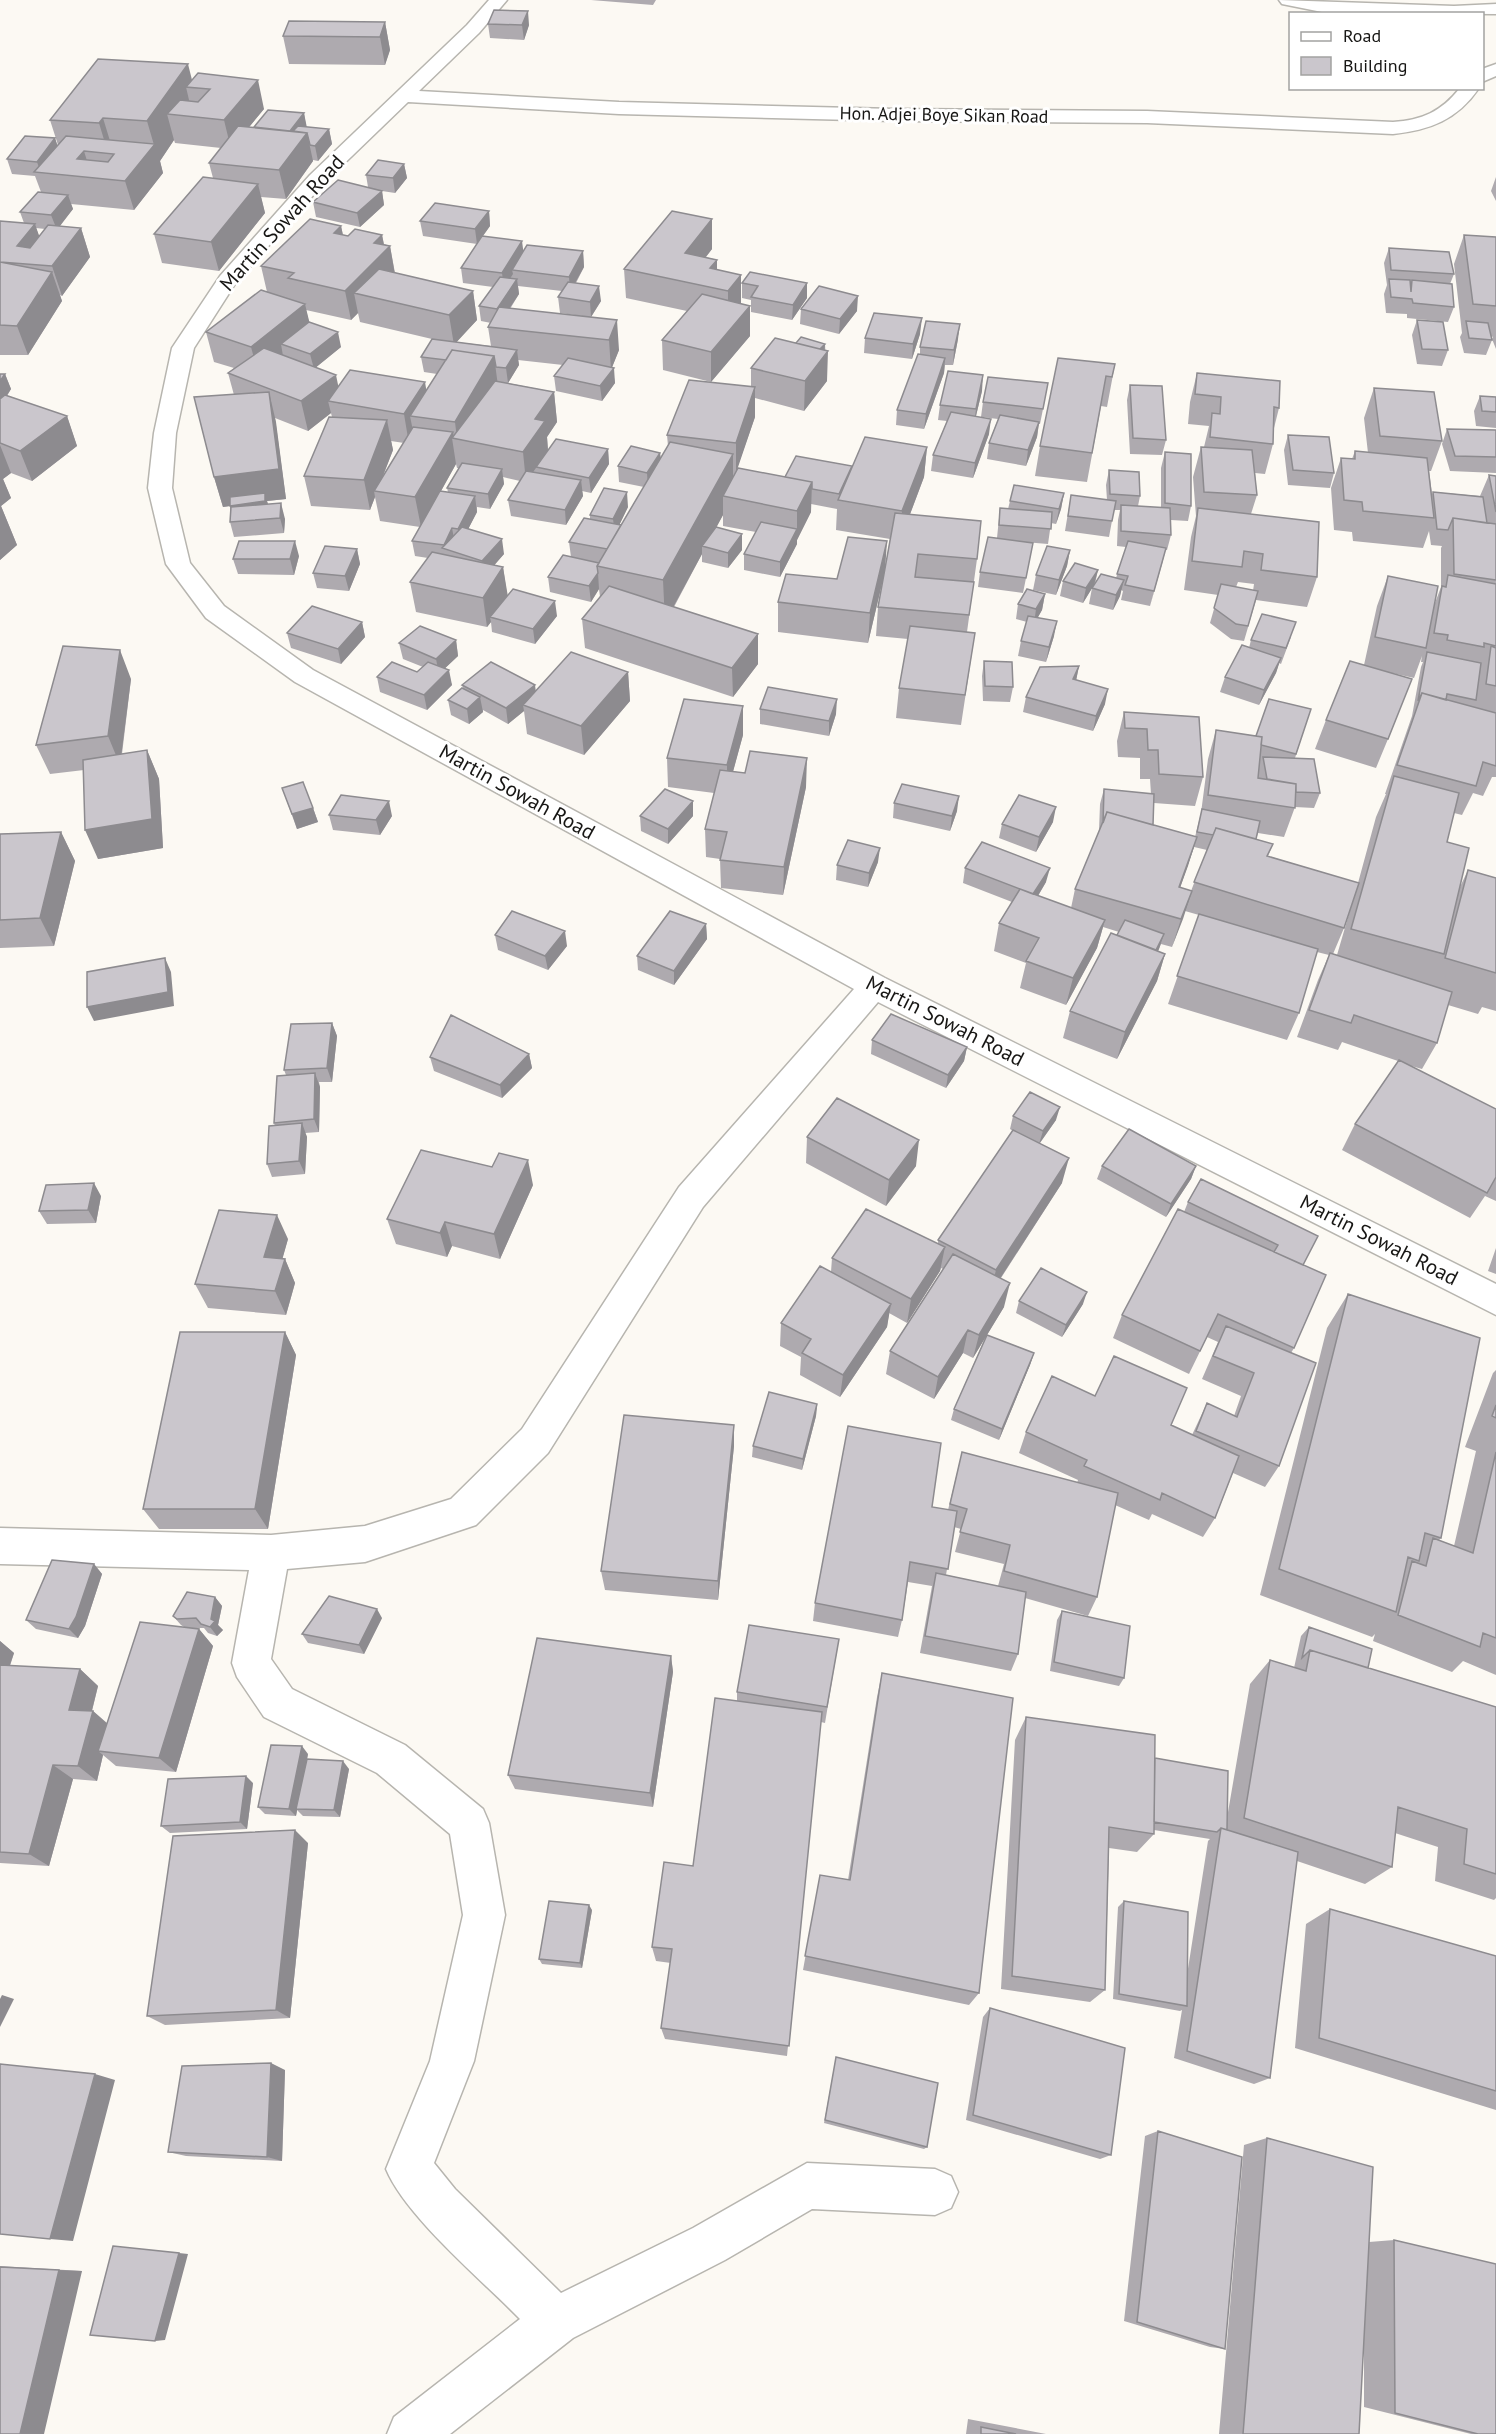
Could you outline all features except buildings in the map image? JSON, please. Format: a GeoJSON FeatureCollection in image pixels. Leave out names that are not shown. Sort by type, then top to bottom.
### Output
{"type":"FeatureCollection","features":[{"type":"Feature","properties":{"kind":"street","name":"Martin Sowah Road"},"geometry":{"type":"LineString","coordinates":[[498,0],[473,29],[317,179],[235,272],[183,348],[165,433],[160,488],[178,564],[215,612],[304,676],[874,986],[1496,1300]]}},
{"type":"Feature","properties":{"kind":"street"},"geometry":{"type":"LineString","coordinates":[[1288,0],[1327,8],[1398,5],[1454,11],[1496,9]]}},
{"type":"Feature","properties":{"kind":"street","name":"Hon. Adjei Boye Sikan Road"},"geometry":{"type":"LineString","coordinates":[[404,96],[619,108],[894,116],[1147,117],[1393,129],[1419,126],[1436,120],[1454,109],[1468,90]]}},
{"type":"Feature","properties":{"kind":"street"},"geometry":{"type":"LineString","coordinates":[[0,1546],[271,1553],[364,1544],[463,1512],[535,1441],[691,1197],[874,986]]}},
{"type":"Feature","properties":{"kind":"street"},"geometry":{"type":"LineString","coordinates":[[271,1553],[251,1663],[279,1703],[391,1759],[469,1823],[484,1915],[452,2061],[409,2169],[439,2205],[556,2321]]}},
{"type":"Feature","properties":{"kind":"street"},"geometry":{"type":"LineString","coordinates":[[411,2434],[556,2321],[709,2244],[807,2186],[935,2192]]}}]}
